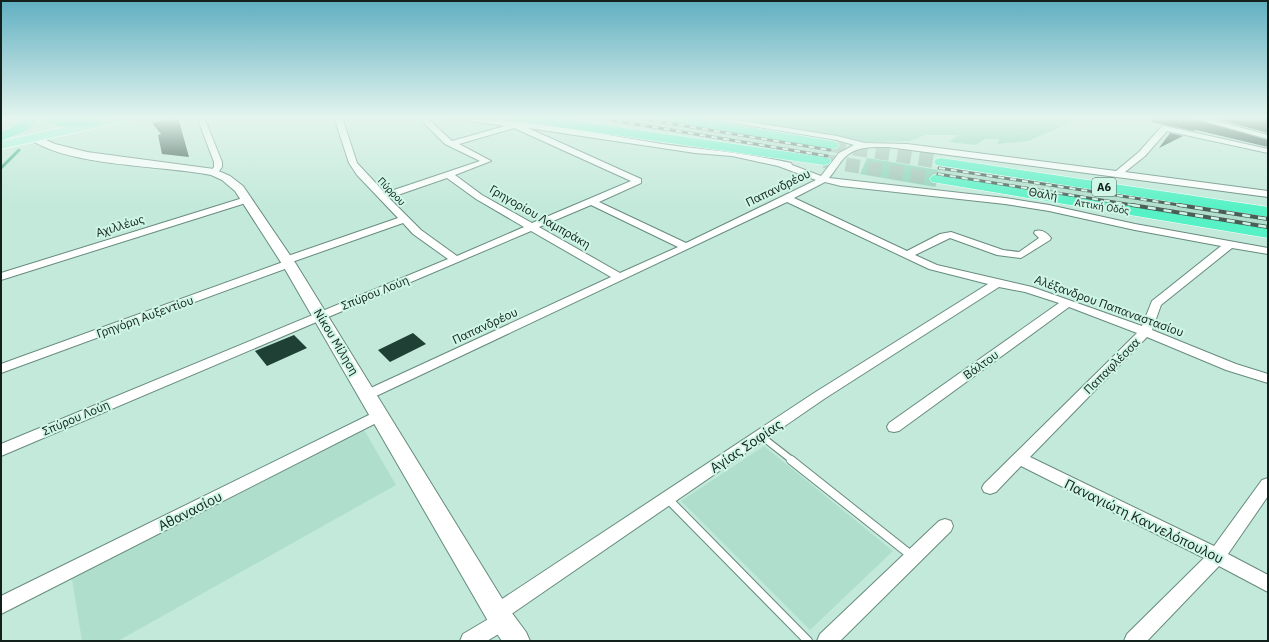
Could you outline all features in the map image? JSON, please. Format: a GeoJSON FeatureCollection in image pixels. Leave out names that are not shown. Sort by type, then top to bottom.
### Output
{"type":"FeatureCollection","features":[{"type":"Feature","properties":{"kind":"highway"},"geometry":{"type":"LineString","coordinates":[[677,147],[826,171]]}},
{"type":"Feature","properties":{"kind":"highway"},"geometry":{"type":"LineString","coordinates":[[708,147],[826,171]]}},
{"type":"Feature","properties":{"kind":"highway","name":"Αττική Οδός"},"geometry":{"type":"LineString","coordinates":[[940,162],[1268,212]]}},
{"type":"Feature","properties":{"kind":"highway","name":"Αττική Οδός"},"geometry":{"type":"LineString","coordinates":[[937,179],[1268,234]]}},
{"type":"Feature","properties":{"kind":"street","name":"Νίκου Μίληση"},"geometry":{"type":"LineString","coordinates":[[54,147],[121,160],[214,172],[234,184],[288,262],[500,617],[517,641]]}},
{"type":"Feature","properties":{"kind":"street","name":"Νίκου Μίληση"},"geometry":{"type":"LineString","coordinates":[[67,147],[77,152]]}},
{"type":"Feature","properties":{"kind":"street"},"geometry":{"type":"LineString","coordinates":[[212,147],[218,162],[218,167],[214,172]]}},
{"type":"Feature","properties":{"kind":"street","name":"Πύρρου"},"geometry":{"type":"LineString","coordinates":[[348,147],[356,168],[382,197],[427,241],[456,260]]}},
{"type":"Feature","properties":{"kind":"street"},"geometry":{"type":"LineString","coordinates":[[382,197],[487,161],[457,147]]}},
{"type":"Feature","properties":{"kind":"street","name":"Σπύρου Λούη"},"geometry":{"type":"LineString","coordinates":[[1,450],[320,315],[456,260],[638,181],[569,147]]}},
{"type":"Feature","properties":{"kind":"street","name":"Θαλή"},"geometry":{"type":"LineString","coordinates":[[671,147],[695,151],[732,154],[826,171],[882,186],[1049,208],[1106,222],[1268,251]]}},
{"type":"Feature","properties":{"kind":"street","name":"Παπανδρέου"},"geometry":{"type":"LineString","coordinates":[[367,395],[686,247],[786,198],[826,171],[844,153],[852,148],[857,147]]}},
{"type":"Feature","properties":{"kind":"street","name":"Παπανδρέου"},"geometry":{"type":"LineString","coordinates":[[914,147],[1268,194]]}},
{"type":"Feature","properties":{"kind":"street"},"geometry":{"type":"LineString","coordinates":[[1119,173],[1148,147]]}},
{"type":"Feature","properties":{"kind":"street"},"geometry":{"type":"LineString","coordinates":[[1250,147],[1268,151]]}},
{"type":"Feature","properties":{"kind":"street","name":"Γρηγορίου Λαμπράκη"},"geometry":{"type":"LineString","coordinates":[[449,175],[480,197],[620,278]]}},
{"type":"Feature","properties":{"kind":"street","name":"Αλέξανδρου Παπαναστασίου"},"geometry":{"type":"LineString","coordinates":[[786,198],[933,267],[996,283],[1028,289],[1146,331],[1231,367],[1268,379]]}},
{"type":"Feature","properties":{"kind":"street","name":"Αχιλλέως"},"geometry":{"type":"LineString","coordinates":[[1,277],[246,200]]}},
{"type":"Feature","properties":{"kind":"street"},"geometry":{"type":"LineString","coordinates":[[590,201],[686,247]]}},
{"type":"Feature","properties":{"kind":"street","name":"Γρηγόρη Αυξεντίου"},"geometry":{"type":"LineString","coordinates":[[1,369],[404,219]]}},
{"type":"Feature","properties":{"kind":"street"},"geometry":{"type":"LineString","coordinates":[[907,256],[944,236],[951,235],[1001,253],[1021,255],[1046,238],[1039,233]]}},
{"type":"Feature","properties":{"kind":"street","name":"Παπαφλέσσα"},"geometry":{"type":"LineString","coordinates":[[990,488],[1146,331],[1156,303],[1230,244]]}},
{"type":"Feature","properties":{"kind":"street","name":"Αγίας Σοφίας"},"geometry":{"type":"LineString","coordinates":[[470,641],[500,617],[668,499],[819,396],[996,283]]}},
{"type":"Feature","properties":{"kind":"street","name":"Βάλτου"},"geometry":{"type":"LineString","coordinates":[[894,427],[1067,303]]}},
{"type":"Feature","properties":{"kind":"street","name":"Αθανασίου"},"geometry":{"type":"LineString","coordinates":[[1,605],[378,415]]}},
{"type":"Feature","properties":{"kind":"street","name":"Παναγιώτη Καννελόπουλου"},"geometry":{"type":"LineString","coordinates":[[1020,459],[1217,556],[1268,584]]}},
{"type":"Feature","properties":{"kind":"street"},"geometry":{"type":"LineString","coordinates":[[1134,641],[1217,556],[1268,484]]}},
{"type":"Feature","properties":{"kind":"street"},"geometry":{"type":"LineString","coordinates":[[827,641],[945,526]]}},
{"type":"Feature","properties":{"kind":"lane"},"geometry":{"type":"LineString","coordinates":[[761,436],[913,557]]}},
{"type":"Feature","properties":{"kind":"lane"},"geometry":{"type":"LineString","coordinates":[[668,499],[808,641]]}},
{"type":"Feature","properties":{"kind":"shaded area"},"geometry":{"type":"Polygon","coordinates":[[[760,147],[832,148],[826,158],[760,147]]]}},
{"type":"Feature","properties":{"kind":"shaded area"},"geometry":{"type":"Polygon","coordinates":[[[867,158],[938,170],[935,187],[860,174],[867,158]]]}},
{"type":"Feature","properties":{"kind":"shaded area"},"geometry":{"type":"Polygon","coordinates":[[[939,164],[1268,216],[1268,230],[937,176],[939,164]]]}},
{"type":"Feature","properties":{"kind":"shaded area"},"geometry":{"type":"Polygon","coordinates":[[[363,428],[396,485],[118,641],[82,641],[72,579],[363,428]]]}},
{"type":"Feature","properties":{"kind":"shaded area"},"geometry":{"type":"Polygon","coordinates":[[[764,446],[893,551],[810,630],[681,501],[764,446]]]}},
{"type":"Feature","properties":{"kind":"building"},"geometry":{"type":"Polygon","coordinates":[[[161,147],[186,147],[189,157],[162,154],[161,147]]]}},
{"type":"Feature","properties":{"kind":"building"},"geometry":{"type":"Polygon","coordinates":[[[413,333],[426,344],[390,362],[378,350],[413,333]]]}},
{"type":"Feature","properties":{"kind":"building"},"geometry":{"type":"Polygon","coordinates":[[[294,335],[307,348],[267,366],[255,351],[294,335]]]}},
{"type":"Feature","properties":{"kind":"waterway"},"geometry":{"type":"LineString","coordinates":[[1,168],[19,150]]}},
{"type":"Feature","properties":{"kind":"tunnel"},"geometry":{"type":"LineString","coordinates":[[845,147],[941,162]]}},
{"type":"Feature","properties":{"kind":"tunnel"},"geometry":{"type":"LineString","coordinates":[[824,161],[937,179]]}},
{"type":"Feature","properties":{"kind":"railway"},"geometry":{"type":"LineString","coordinates":[[773,147],[827,156]]}},
{"type":"Feature","properties":{"kind":"railway"},"geometry":{"type":"LineString","coordinates":[[812,147],[830,150]]}},
{"type":"Feature","properties":{"kind":"railway"},"geometry":{"type":"LineString","coordinates":[[939,168],[1186,206]]}},
{"type":"Feature","properties":{"kind":"railway"},"geometry":{"type":"LineString","coordinates":[[938,174],[1139,206]]}},
{"type":"Feature","properties":{"kind":"railway"},"geometry":{"type":"LineString","coordinates":[[1132,205],[1268,227]]}},
{"type":"Feature","properties":{"kind":"railway"},"geometry":{"type":"LineString","coordinates":[[1179,205],[1268,219]]}}]}
